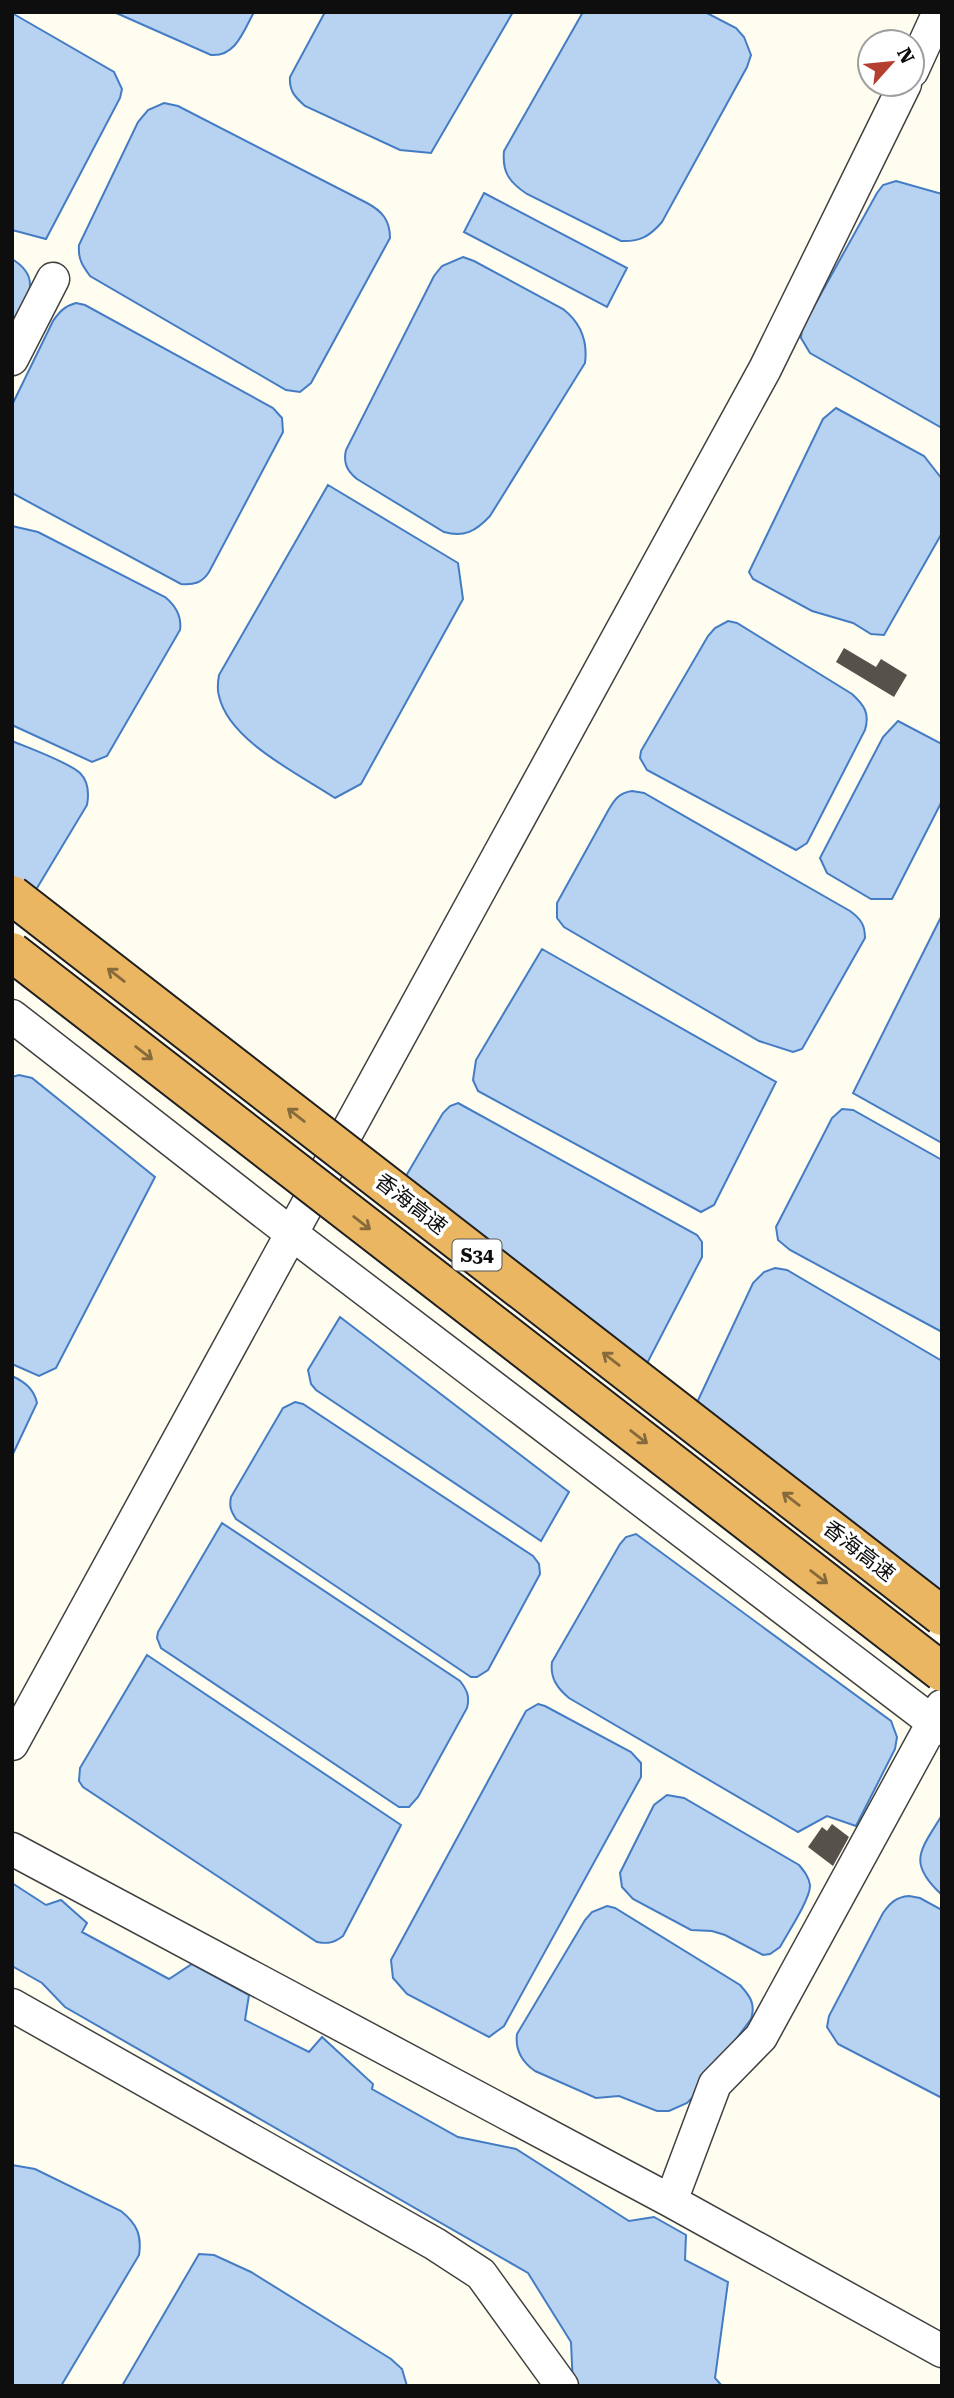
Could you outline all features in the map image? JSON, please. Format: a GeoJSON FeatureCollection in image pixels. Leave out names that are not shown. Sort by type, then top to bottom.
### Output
{"type":"FeatureCollection","features":[{"type":"Feature","properties":{"kind":"highway","name":"香海高速"},"geometry":{"type":"LineString","coordinates":[[12,895],[942,1616]]}},
{"type":"Feature","properties":{"kind":"highway","name":"S34"},"geometry":{"type":"LineString","coordinates":[[12,952],[942,1672]]}},
{"type":"Feature","properties":{"kind":"street"},"geometry":{"type":"LineString","coordinates":[[926,40],[939,12]]}},
{"type":"Feature","properties":{"kind":"street"},"geometry":{"type":"LineString","coordinates":[[12,1744],[765,369],[898,98]]}},
{"type":"Feature","properties":{"kind":"street"},"geometry":{"type":"LineString","coordinates":[[12,359],[53,279]]}},
{"type":"Feature","properties":{"kind":"street"},"geometry":{"type":"LineString","coordinates":[[12,1016],[292,1234],[939,1719],[761,2037],[715,2084],[671,2202]]}},
{"type":"Feature","properties":{"kind":"street"},"geometry":{"type":"LineString","coordinates":[[12,1849],[671,2202],[942,2351]]}},
{"type":"Feature","properties":{"kind":"street"},"geometry":{"type":"LineString","coordinates":[[12,2005],[435,2244],[481,2274],[562,2386]]}},
{"type":"Feature","properties":{"kind":"water"},"geometry":{"type":"Polygon","coordinates":[[[114,12],[254,12],[233,47],[227,52],[211,55],[114,12]]]}},
{"type":"Feature","properties":{"kind":"water"},"geometry":{"type":"Polygon","coordinates":[[[325,12],[513,12],[431,153],[400,150],[305,106],[296,97],[290,77],[325,12]]]}},
{"type":"Feature","properties":{"kind":"water"},"geometry":{"type":"Polygon","coordinates":[[[583,12],[705,12],[736,28],[744,37],[751,55],[747,67],[662,222],[639,239],[621,241],[527,194],[511,181],[504,165],[504,151],[583,12]]]}},
{"type":"Feature","properties":{"kind":"water"},"geometry":{"type":"Polygon","coordinates":[[[12,13],[114,72],[122,89],[120,98],[46,239],[12,230],[12,13]]]}},
{"type":"Feature","properties":{"kind":"water"},"geometry":{"type":"Polygon","coordinates":[[[164,103],[178,106],[367,203],[377,209],[387,221],[390,238],[311,383],[300,392],[286,390],[90,276],[81,262],[79,245],[138,122],[148,110],[164,103]]]}},
{"type":"Feature","properties":{"kind":"water"},"geometry":{"type":"Polygon","coordinates":[[[896,181],[942,194],[942,428],[810,353],[801,338],[802,328],[877,193],[883,185],[896,181]]]}},
{"type":"Feature","properties":{"kind":"water"},"geometry":{"type":"Polygon","coordinates":[[[484,193],[627,268],[607,307],[464,232],[484,193]]]}},
{"type":"Feature","properties":{"kind":"water"},"geometry":{"type":"Polygon","coordinates":[[[463,257],[563,309],[579,326],[586,355],[585,363],[490,516],[475,529],[458,534],[444,532],[357,479],[348,470],[345,459],[346,450],[434,276],[442,266],[463,257]]]}},
{"type":"Feature","properties":{"kind":"water"},"geometry":{"type":"Polygon","coordinates":[[[12,259],[28,274],[30,282],[26,299],[12,327],[12,259]]]}},
{"type":"Feature","properties":{"kind":"water"},"geometry":{"type":"Polygon","coordinates":[[[76,303],[85,305],[273,408],[282,418],[283,432],[204,579],[181,584],[12,493],[12,405],[53,321],[63,309],[76,303]]]}},
{"type":"Feature","properties":{"kind":"water"},"geometry":{"type":"Polygon","coordinates":[[[836,408],[924,456],[942,479],[942,533],[884,635],[871,634],[853,623],[812,611],[753,579],[749,572],[823,419],[836,408]]]}},
{"type":"Feature","properties":{"kind":"water"},"geometry":{"type":"Polygon","coordinates":[[[328,485],[458,563],[463,599],[361,784],[335,798],[267,755],[236,728],[225,712],[218,688],[219,675],[328,485]]]}},
{"type":"Feature","properties":{"kind":"water"},"geometry":{"type":"Polygon","coordinates":[[[12,526],[38,532],[165,597],[179,616],[180,630],[107,756],[92,762],[12,725],[12,526]]]}},
{"type":"Feature","properties":{"kind":"water"},"geometry":{"type":"Polygon","coordinates":[[[728,621],[737,623],[852,694],[863,706],[866,714],[865,730],[807,843],[796,850],[647,770],[640,758],[641,751],[708,636],[715,628],[728,621]]]}},
{"type":"Feature","properties":{"kind":"water"},"geometry":{"type":"Polygon","coordinates":[[[898,721],[942,744],[942,801],[892,899],[871,899],[827,873],[820,858],[883,737],[898,721]]]}},
{"type":"Feature","properties":{"kind":"water"},"geometry":{"type":"Polygon","coordinates":[[[12,741],[67,764],[80,773],[88,788],[87,805],[31,898],[12,884],[12,741]]]}},
{"type":"Feature","properties":{"kind":"water"},"geometry":{"type":"Polygon","coordinates":[[[624,793],[644,793],[850,911],[862,923],[865,938],[802,1049],[793,1052],[759,1041],[564,927],[557,918],[557,903],[613,802],[624,793]]]}},
{"type":"Feature","properties":{"kind":"water"},"geometry":{"type":"Polygon","coordinates":[[[942,915],[942,1143],[853,1093],[942,915]]]}},
{"type":"Feature","properties":{"kind":"water"},"geometry":{"type":"Polygon","coordinates":[[[542,949],[776,1082],[714,1205],[701,1212],[478,1091],[473,1080],[476,1060],[542,949]]]}},
{"type":"Feature","properties":{"kind":"water"},"geometry":{"type":"Polygon","coordinates":[[[19,1075],[32,1078],[155,1177],[56,1368],[39,1376],[12,1364],[12,1077],[19,1075]]]}},
{"type":"Feature","properties":{"kind":"water"},"geometry":{"type":"Polygon","coordinates":[[[458,1103],[697,1235],[702,1242],[702,1257],[641,1375],[403,1181],[443,1113],[458,1103]]]}},
{"type":"Feature","properties":{"kind":"water"},"geometry":{"type":"Polygon","coordinates":[[[842,1109],[853,1110],[942,1160],[942,1332],[790,1250],[778,1240],[776,1227],[832,1118],[842,1109]]]}},
{"type":"Feature","properties":{"kind":"water"},"geometry":{"type":"Polygon","coordinates":[[[775,1268],[787,1270],[942,1361],[942,1598],[693,1411],[753,1283],[764,1272],[775,1268]]]}},
{"type":"Feature","properties":{"kind":"water"},"geometry":{"type":"Polygon","coordinates":[[[340,1317],[569,1492],[541,1541],[316,1390],[311,1384],[308,1370],[340,1317]]]}},
{"type":"Feature","properties":{"kind":"water"},"geometry":{"type":"Polygon","coordinates":[[[12,1376],[28,1386],[37,1403],[12,1456],[12,1376]]]}},
{"type":"Feature","properties":{"kind":"water"},"geometry":{"type":"Polygon","coordinates":[[[295,1402],[303,1404],[533,1556],[539,1564],[540,1574],[488,1670],[477,1677],[471,1677],[236,1519],[231,1509],[231,1497],[283,1408],[295,1402]]]}},
{"type":"Feature","properties":{"kind":"water"},"geometry":{"type":"Polygon","coordinates":[[[222,1523],[460,1681],[464,1687],[468,1697],[467,1708],[418,1797],[409,1807],[399,1807],[161,1648],[158,1632],[222,1523]]]}},
{"type":"Feature","properties":{"kind":"water"},"geometry":{"type":"Polygon","coordinates":[[[636,1534],[891,1721],[897,1737],[895,1749],[856,1826],[827,1816],[798,1832],[569,1698],[558,1686],[553,1678],[552,1662],[620,1544],[626,1537],[636,1534]]]}},
{"type":"Feature","properties":{"kind":"water"},"geometry":{"type":"Polygon","coordinates":[[[147,1655],[401,1825],[343,1936],[331,1942],[317,1942],[83,1787],[79,1781],[80,1768],[147,1655]]]}},
{"type":"Feature","properties":{"kind":"water"},"geometry":{"type":"Polygon","coordinates":[[[538,1704],[631,1752],[641,1763],[641,1777],[504,2026],[489,2037],[407,1994],[393,1978],[391,1960],[526,1711],[538,1704]]]}},
{"type":"Feature","properties":{"kind":"water"},"geometry":{"type":"Polygon","coordinates":[[[667,1795],[684,1798],[799,1865],[806,1874],[810,1885],[807,1898],[780,1947],[770,1954],[763,1955],[712,1931],[691,1930],[633,1899],[622,1887],[620,1873],[654,1805],[667,1795]]]}},
{"type":"Feature","properties":{"kind":"water"},"geometry":{"type":"Polygon","coordinates":[[[942,1815],[942,1895],[924,1873],[921,1856],[923,1847],[942,1815]]]}},
{"type":"Feature","properties":{"kind":"water"},"geometry":{"type":"Polygon","coordinates":[[[12,1883],[46,1905],[61,1900],[87,1923],[82,1932],[169,1979],[192,1964],[249,1995],[245,2020],[309,2052],[322,2037],[373,2084],[372,2089],[458,2137],[516,2149],[629,2221],[654,2217],[686,2235],[685,2260],[728,2282],[715,2378],[722,2386],[573,2386],[571,2342],[528,2273],[65,2007],[42,1983],[12,1966],[12,1883]]]}},
{"type":"Feature","properties":{"kind":"water"},"geometry":{"type":"Polygon","coordinates":[[[909,1896],[920,1898],[942,1910],[942,2098],[838,2044],[827,2027],[829,2016],[883,1913],[894,1901],[909,1896]]]}},
{"type":"Feature","properties":{"kind":"water"},"geometry":{"type":"Polygon","coordinates":[[[607,1906],[615,1908],[740,1985],[752,2005],[751,2019],[695,2095],[687,2103],[669,2111],[657,2111],[619,2096],[596,2098],[535,2071],[526,2064],[518,2050],[517,2034],[585,1920],[592,1912],[607,1906]]]}},
{"type":"Feature","properties":{"kind":"water"},"geometry":{"type":"Polygon","coordinates":[[[12,2165],[35,2169],[121,2211],[135,2225],[139,2236],[139,2255],[61,2386],[12,2386],[12,2165]]]}},
{"type":"Feature","properties":{"kind":"water"},"geometry":{"type":"Polygon","coordinates":[[[199,2254],[214,2255],[251,2272],[391,2359],[402,2369],[407,2386],[122,2386],[199,2254]]]}},
{"type":"Feature","properties":{"kind":"building"},"geometry":{"type":"Polygon","coordinates":[[[844,648],[876,667],[881,659],[907,675],[894,697],[836,662],[844,648]]]}},
{"type":"Feature","properties":{"kind":"building"},"geometry":{"type":"Polygon","coordinates":[[[832,1824],[849,1837],[833,1866],[808,1847],[822,1827],[827,1831],[832,1824]]]}}]}
